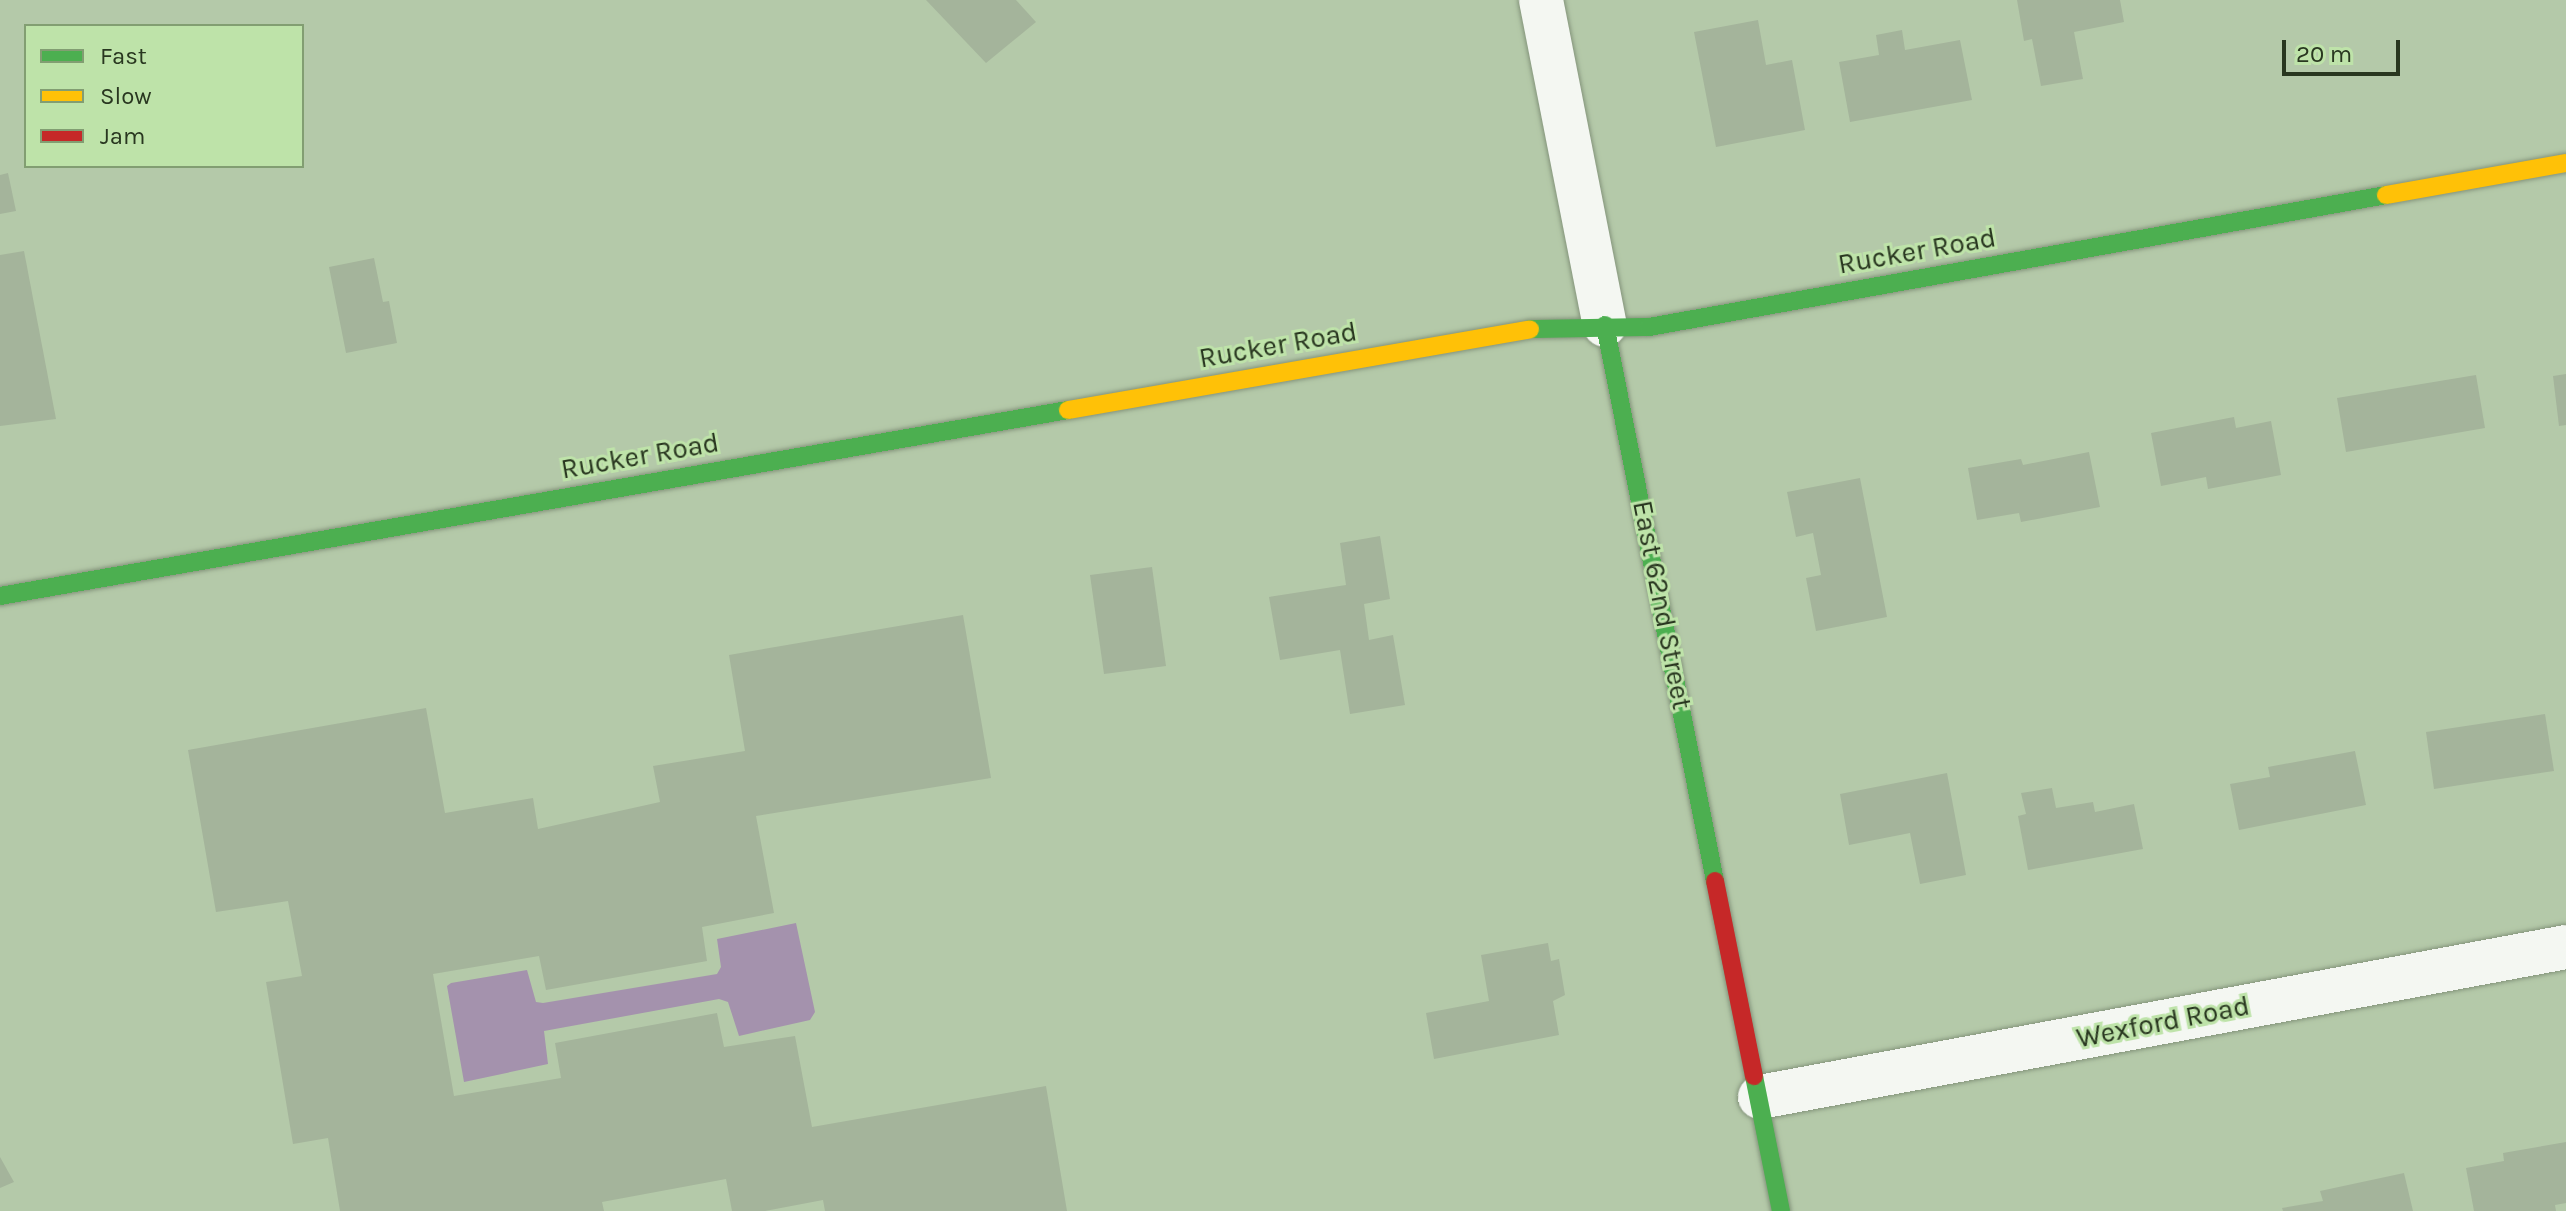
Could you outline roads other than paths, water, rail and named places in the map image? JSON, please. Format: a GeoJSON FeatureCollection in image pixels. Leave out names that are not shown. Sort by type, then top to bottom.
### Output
{"type":"FeatureCollection","features":[{"type":"Feature","properties":{"kind":"street","name":"East 62nd Street"},"geometry":{"type":"LineString","coordinates":[[1541,0],[1781,1211]]}},
{"type":"Feature","properties":{"kind":"street","name":"Rucker Road"},"geometry":{"type":"LineString","coordinates":[[0,596],[1547,326],[1649,327],[2566,163]]}},
{"type":"Feature","properties":{"kind":"street","name":"Wexford Road"},"geometry":{"type":"LineString","coordinates":[[1760,1097],[2566,947]]}}]}
